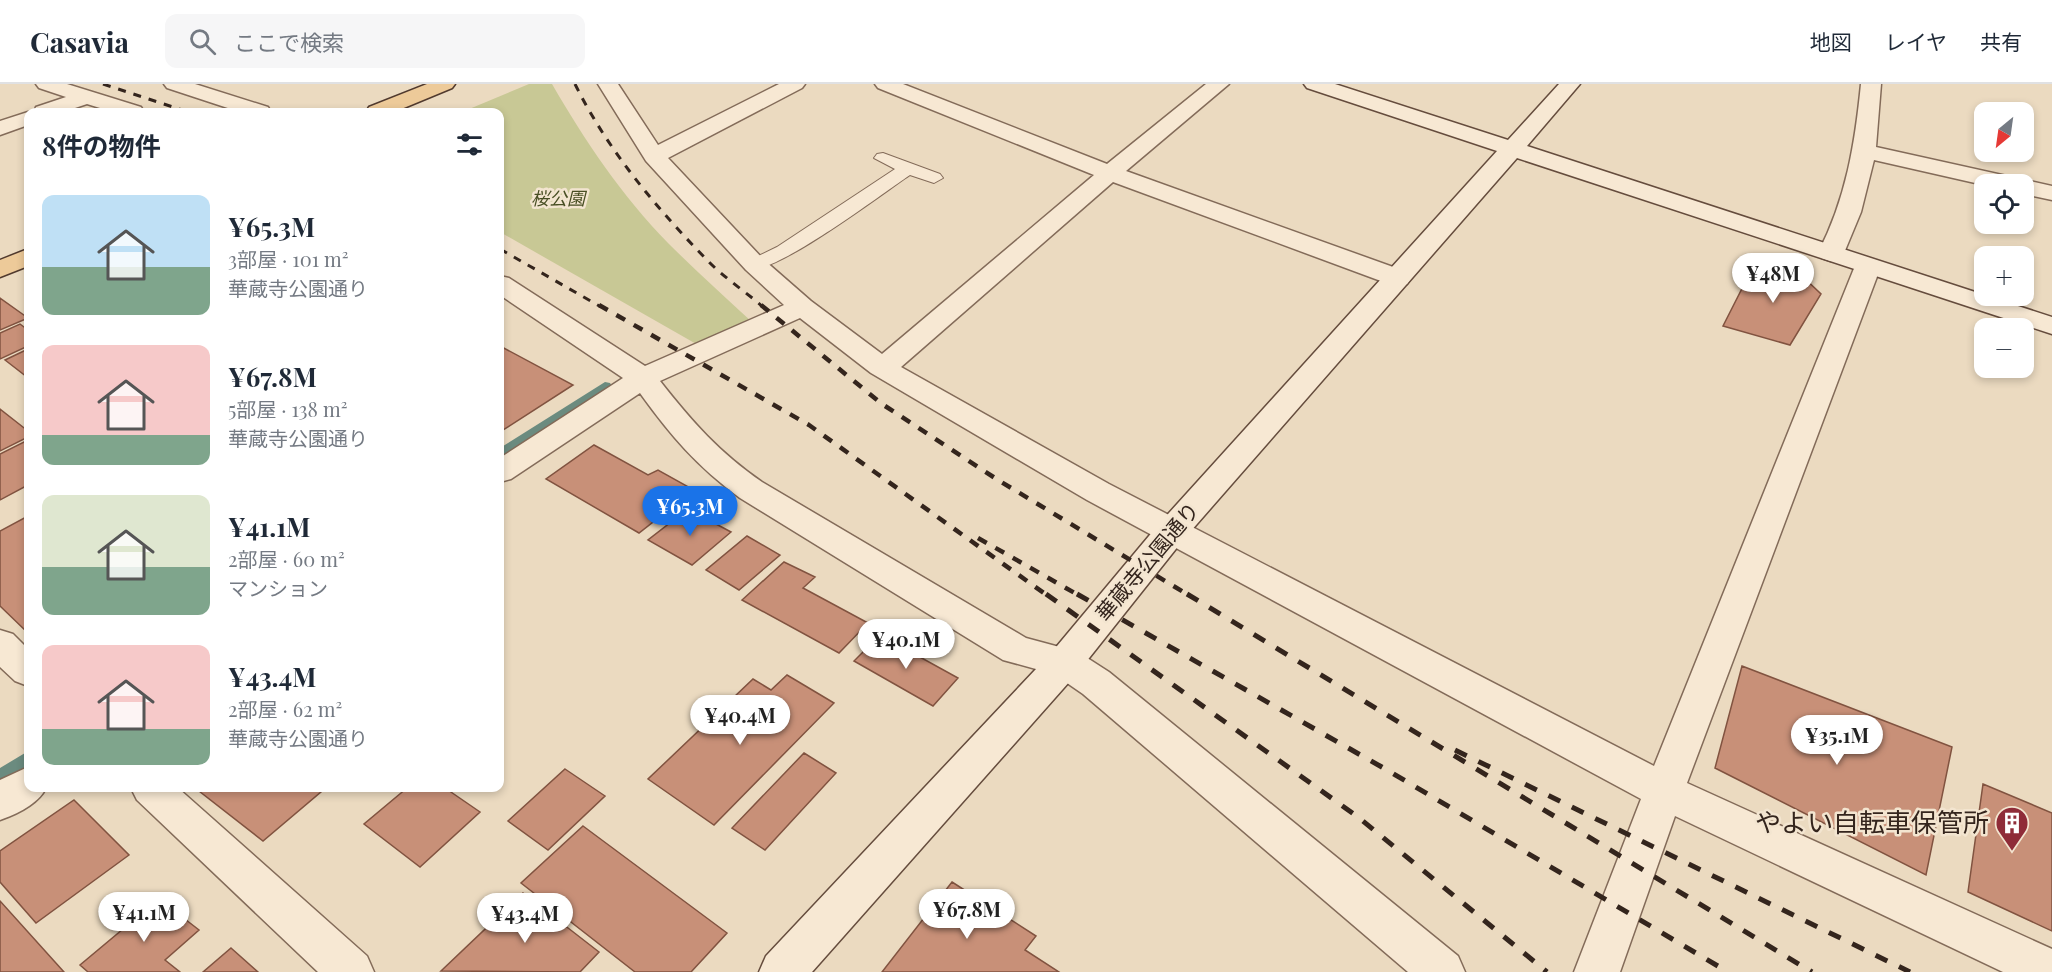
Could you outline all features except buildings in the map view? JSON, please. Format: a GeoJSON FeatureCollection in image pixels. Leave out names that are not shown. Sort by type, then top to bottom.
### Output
{"type":"FeatureCollection","features":[{"type":"Feature","properties":{"kind":"main road"},"geometry":{"type":"LineString","coordinates":[[387,108],[445,84]]}},
{"type":"Feature","properties":{"kind":"main road"},"geometry":{"type":"LineString","coordinates":[[0,269],[24,259]]}},
{"type":"Feature","properties":{"kind":"street"},"geometry":{"type":"LineString","coordinates":[[46,84],[121,108]]}},
{"type":"Feature","properties":{"kind":"street"},"geometry":{"type":"LineString","coordinates":[[174,84],[248,108]]}},
{"type":"Feature","properties":{"kind":"street"},"geometry":{"type":"LineString","coordinates":[[608,84],[654,156],[755,265],[802,307],[881,367],[1171,532],[1664,791],[2052,972]]}},
{"type":"Feature","properties":{"kind":"street"},"geometry":{"type":"LineString","coordinates":[[654,156],[795,84]]}},
{"type":"Feature","properties":{"kind":"street"},"geometry":{"type":"LineString","coordinates":[[885,84],[1110,173],[1398,278]]}},
{"type":"Feature","properties":{"kind":"street"},"geometry":{"type":"LineString","coordinates":[[881,367],[901,354],[1110,173],[1219,84]]}},
{"type":"Feature","properties":{"kind":"street"},"geometry":{"type":"LineString","coordinates":[[1314,84],[2052,326]]}},
{"type":"Feature","properties":{"kind":"street","name":"華蔵寺公園通り"},"geometry":{"type":"LineString","coordinates":[[782,972],[1065,662],[1171,532],[1570,84]]}},
{"type":"Feature","properties":{"kind":"street"},"geometry":{"type":"LineString","coordinates":[[1831,253],[1847,225],[1866,152],[1871,84]]}},
{"type":"Feature","properties":{"kind":"street"},"geometry":{"type":"LineString","coordinates":[[56,108],[88,97]]}},
{"type":"Feature","properties":{"kind":"street"},"geometry":{"type":"LineString","coordinates":[[0,128],[24,119]]}},
{"type":"Feature","properties":{"kind":"street"},"geometry":{"type":"LineString","coordinates":[[1866,152],[1974,176]]}},
{"type":"Feature","properties":{"kind":"street"},"geometry":{"type":"LineString","coordinates":[[2034,189],[2052,193]]}},
{"type":"Feature","properties":{"kind":"street"},"geometry":{"type":"LineString","coordinates":[[1597,972],[1664,791],[1868,266]]}},
{"type":"Feature","properties":{"kind":"street"},"geometry":{"type":"LineString","coordinates":[[504,287],[643,378],[677,423],[716,464],[751,490],[1016,650],[1065,662],[1096,682],[1442,972]]}},
{"type":"Feature","properties":{"kind":"street"},"geometry":{"type":"LineString","coordinates":[[504,469],[643,378],[802,307]]}},
{"type":"Feature","properties":{"kind":"street"},"geometry":{"type":"LineString","coordinates":[[0,644],[24,667]]}},
{"type":"Feature","properties":{"kind":"street"},"geometry":{"type":"LineString","coordinates":[[0,802],[24,787]]}},
{"type":"Feature","properties":{"kind":"street"},"geometry":{"type":"LineString","coordinates":[[155,792],[351,972]]}},
{"type":"Feature","properties":{"kind":"lane"},"geometry":{"type":"LineString","coordinates":[[883,158],[934,178]]}},
{"type":"Feature","properties":{"kind":"lane"},"geometry":{"type":"LineString","coordinates":[[755,265],[784,251],[909,168]]}},
{"type":"Feature","properties":{"kind":"green space","name":"桜公園"},"geometry":{"type":"Polygon","coordinates":[[[529,84],[552,84],[591,147],[635,206],[668,243],[752,322],[698,345],[504,234],[504,108],[472,108],[529,84]]]}},
{"type":"Feature","properties":{"kind":"waterway"},"geometry":{"type":"LineString","coordinates":[[504,451],[605,386]]}},
{"type":"Feature","properties":{"kind":"waterway"},"geometry":{"type":"LineString","coordinates":[[0,778],[24,762]]}},
{"type":"Feature","properties":{"kind":"railway"},"geometry":{"type":"LineString","coordinates":[[103,84],[176,108]]}},
{"type":"Feature","properties":{"kind":"railway"},"geometry":{"type":"LineString","coordinates":[[575,84],[603,133],[653,201],[710,263],[763,307]]}},
{"type":"Feature","properties":{"kind":"railway"},"geometry":{"type":"LineString","coordinates":[[504,251],[601,307]]}},
{"type":"Feature","properties":{"kind":"railway"},"geometry":{"type":"LineString","coordinates":[[599,305],[809,425],[1048,596]]}},
{"type":"Feature","properties":{"kind":"railway"},"geometry":{"type":"LineString","coordinates":[[761,305],[882,404],[998,480],[1190,596]]}},
{"type":"Feature","properties":{"kind":"railway"},"geometry":{"type":"LineString","coordinates":[[978,538],[1080,596]]}},
{"type":"Feature","properties":{"kind":"railway"},"geometry":{"type":"LineString","coordinates":[[1046,594],[1358,817],[1547,972]]}},
{"type":"Feature","properties":{"kind":"railway"},"geometry":{"type":"LineString","coordinates":[[1077,594],[1387,770],[1728,972]]}},
{"type":"Feature","properties":{"kind":"railway"},"geometry":{"type":"LineString","coordinates":[[1187,594],[1812,972]]}},
{"type":"Feature","properties":{"kind":"railway"},"geometry":{"type":"LineString","coordinates":[[1455,750],[1910,972]]}},
{"type":"Feature","properties":{"kind":"place","name":"やよい自転車保管所"},"geometry":{"type":"Point","coordinates":[2012,852]}}]}
